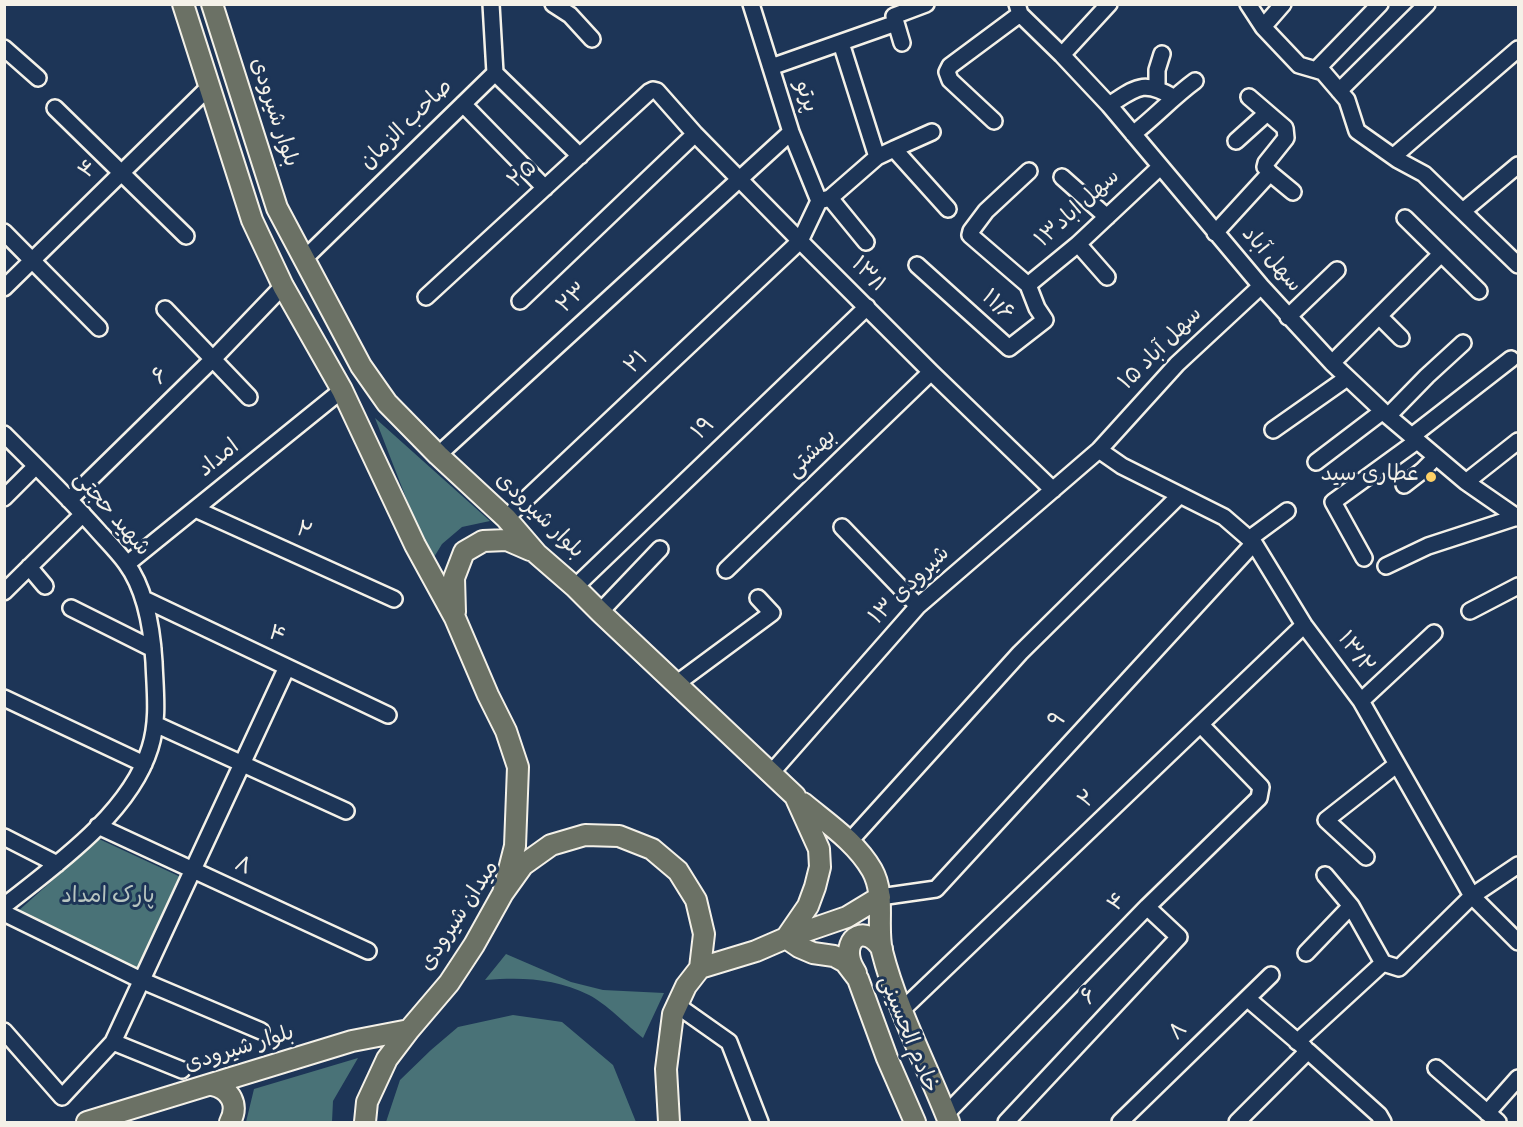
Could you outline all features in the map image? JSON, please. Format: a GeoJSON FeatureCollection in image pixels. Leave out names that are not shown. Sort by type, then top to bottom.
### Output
{"type":"FeatureCollection","features":[{"type":"Feature","properties":{"kind":"main road"},"geometry":{"type":"LineString","coordinates":[[183,4],[252,220],[283,286],[342,390],[415,545],[455,618],[506,731],[518,767],[515,846],[503,893]]}},
{"type":"Feature","properties":{"kind":"main road","name":"بلوار شیرودی"},"geometry":{"type":"LineString","coordinates":[[212,4],[277,208],[362,366],[387,403],[506,518],[537,554],[575,586],[795,796],[819,849],[820,867],[808,906],[786,938]]}},
{"type":"Feature","properties":{"kind":"main road"},"geometry":{"type":"LineString","coordinates":[[455,618],[454,578],[464,552],[483,541],[507,540],[537,554]]}},
{"type":"Feature","properties":{"kind":"main road","name":"خادم الحسینی"},"geometry":{"type":"LineString","coordinates":[[795,796],[860,851],[873,872],[880,897],[882,950],[903,1009],[948,1118]]}},
{"type":"Feature","properties":{"kind":"main road","name":"میدان شیرودی"},"geometry":{"type":"LineString","coordinates":[[365,1122],[367,1102],[387,1059],[409,1029],[449,983],[503,893],[523,865],[551,845],[585,835],[619,837],[652,849],[678,871],[696,900],[704,934],[700,968],[686,986],[673,1014],[666,1069],[669,1122]]}},
{"type":"Feature","properties":{"kind":"main road"},"geometry":{"type":"LineString","coordinates":[[700,968],[756,951],[848,916],[880,897]]}},
{"type":"Feature","properties":{"kind":"main road"},"geometry":{"type":"LineString","coordinates":[[858,979],[849,959],[853,940],[859,935],[868,935],[876,940],[882,950]]}},
{"type":"Feature","properties":{"kind":"main road","name":"خادم الحسینی"},"geometry":{"type":"LineString","coordinates":[[786,938],[813,953],[834,956],[845,962],[858,979],[887,1058],[915,1122]]}},
{"type":"Feature","properties":{"kind":"main road","name":"بلوار شیرودی"},"geometry":{"type":"LineString","coordinates":[[87,1122],[352,1041],[409,1029]]}},
{"type":"Feature","properties":{"kind":"main road"},"geometry":{"type":"LineString","coordinates":[[212,1085],[220,1086],[231,1096],[234,1110],[230,1122]]}},
{"type":"Feature","properties":{"kind":"street"},"geometry":{"type":"LineString","coordinates":[[491,4],[495,73],[580,156]]}},
{"type":"Feature","properties":{"kind":"street"},"geometry":{"type":"LineString","coordinates":[[553,4],[570,15],[592,39]]}},
{"type":"Feature","properties":{"kind":"street","name":"پرتو"},"geometry":{"type":"LineString","coordinates":[[751,4],[791,132],[825,199],[866,242]]}},
{"type":"Feature","properties":{"kind":"street"},"geometry":{"type":"LineString","coordinates":[[902,43],[894,16],[926,4]]}},
{"type":"Feature","properties":{"kind":"street"},"geometry":{"type":"LineString","coordinates":[[1062,55],[1109,4]]}},
{"type":"Feature","properties":{"kind":"street"},"geometry":{"type":"LineString","coordinates":[[1248,4],[1263,27],[1299,64],[1323,72],[1347,100],[1357,131],[1424,174],[1517,261]]}},
{"type":"Feature","properties":{"kind":"street"},"geometry":{"type":"LineString","coordinates":[[1263,27],[1283,4]]}},
{"type":"Feature","properties":{"kind":"street"},"geometry":{"type":"LineString","coordinates":[[1316,70],[1380,4]]}},
{"type":"Feature","properties":{"kind":"street"},"geometry":{"type":"LineString","coordinates":[[1339,91],[1427,4]]}},
{"type":"Feature","properties":{"kind":"street"},"geometry":{"type":"LineString","coordinates":[[994,121],[951,80],[947,72],[950,66],[1019,9]]}},
{"type":"Feature","properties":{"kind":"street","name":"سهل آباد"},"geometry":{"type":"LineString","coordinates":[[1019,9],[1109,105],[1215,233],[1288,317],[1332,363],[1386,414],[1466,482],[1518,517]]}},
{"type":"Feature","properties":{"kind":"street"},"geometry":{"type":"LineString","coordinates":[[771,67],[896,23]]}},
{"type":"Feature","properties":{"kind":"street"},"geometry":{"type":"LineString","coordinates":[[841,43],[877,157]]}},
{"type":"Feature","properties":{"kind":"street"},"geometry":{"type":"LineString","coordinates":[[4,48],[38,78]]}},
{"type":"Feature","properties":{"kind":"street"},"geometry":{"type":"LineString","coordinates":[[1394,156],[1518,49]]}},
{"type":"Feature","properties":{"kind":"street"},"geometry":{"type":"LineString","coordinates":[[1157,87],[1157,70],[1162,54]]}},
{"type":"Feature","properties":{"kind":"street","name":"صاحب الزمان"},"geometry":{"type":"LineString","coordinates":[[303,260],[495,73]]}},
{"type":"Feature","properties":{"kind":"street"},"geometry":{"type":"LineString","coordinates":[[1133,134],[1155,117],[1173,97],[1195,81]]}},
{"type":"Feature","properties":{"kind":"street","name":"۴"},"geometry":{"type":"LineString","coordinates":[[4,288],[209,87]]}},
{"type":"Feature","properties":{"kind":"street"},"geometry":{"type":"LineString","coordinates":[[1109,105],[1141,87],[1157,87],[1173,97]]}},
{"type":"Feature","properties":{"kind":"street","name":"۲۵"},"geometry":{"type":"LineString","coordinates":[[426,297],[653,90]]}},
{"type":"Feature","properties":{"kind":"street","name":"۱۳/۱"},"geometry":{"type":"LineString","coordinates":[[653,90],[800,241],[1053,490]]}},
{"type":"Feature","properties":{"kind":"street"},"geometry":{"type":"LineString","coordinates":[[1249,97],[1285,128],[1286,138],[1265,167],[1293,192]]}},
{"type":"Feature","properties":{"kind":"street"},"geometry":{"type":"LineString","coordinates":[[463,104],[545,188]]}},
{"type":"Feature","properties":{"kind":"street"},"geometry":{"type":"LineString","coordinates":[[56,108],[186,236]]}},
{"type":"Feature","properties":{"kind":"street"},"geometry":{"type":"LineString","coordinates":[[1236,141],[1267,112]]}},
{"type":"Feature","properties":{"kind":"street","name":"۲۳"},"geometry":{"type":"LineString","coordinates":[[438,454],[791,132]]}},
{"type":"Feature","properties":{"kind":"street"},"geometry":{"type":"LineString","coordinates":[[800,241],[825,199],[877,157],[932,132]]}},
{"type":"Feature","properties":{"kind":"street"},"geometry":{"type":"LineString","coordinates":[[520,301],[695,134]]}},
{"type":"Feature","properties":{"kind":"street"},"geometry":{"type":"LineString","coordinates":[[894,149],[948,209]]}},
{"type":"Feature","properties":{"kind":"street"},"geometry":{"type":"LineString","coordinates":[[1463,211],[1518,165]]}},
{"type":"Feature","properties":{"kind":"street","name":"سهل اباد۱۳"},"geometry":{"type":"LineString","coordinates":[[1028,285],[1078,244],[1160,167]]}},
{"type":"Feature","properties":{"kind":"street"},"geometry":{"type":"LineString","coordinates":[[1028,285],[970,235],[986,211],[1029,171]]}},
{"type":"Feature","properties":{"kind":"street"},"geometry":{"type":"LineString","coordinates":[[1215,233],[1270,173]]}},
{"type":"Feature","properties":{"kind":"street"},"geometry":{"type":"LineString","coordinates":[[1062,177],[1107,217]]}},
{"type":"Feature","properties":{"kind":"street"},"geometry":{"type":"LineString","coordinates":[[1405,218],[1479,291]]}},
{"type":"Feature","properties":{"kind":"street"},"geometry":{"type":"LineString","coordinates":[[4,232],[99,328]]}},
{"type":"Feature","properties":{"kind":"street","name":"۲۱"},"geometry":{"type":"LineString","coordinates":[[506,518],[800,241]]}},
{"type":"Feature","properties":{"kind":"street"},"geometry":{"type":"LineString","coordinates":[[1078,244],[1107,277]]}},
{"type":"Feature","properties":{"kind":"street"},"geometry":{"type":"LineString","coordinates":[[1332,363],[1441,254]]}},
{"type":"Feature","properties":{"kind":"street","name":"۱۱/۶"},"geometry":{"type":"LineString","coordinates":[[917,265],[1009,348],[1045,320],[1037,308],[1028,285]]}},
{"type":"Feature","properties":{"kind":"street"},"geometry":{"type":"LineString","coordinates":[[1288,317],[1337,270]]}},
{"type":"Feature","properties":{"kind":"street","name":"۶"},"geometry":{"type":"LineString","coordinates":[[69,501],[213,360],[283,286]]}},
{"type":"Feature","properties":{"kind":"street","name":"سهل آباد ۱۵"},"geometry":{"type":"LineString","coordinates":[[1099,450],[1177,364],[1261,286]]}},
{"type":"Feature","properties":{"kind":"street","name":"۱۹"},"geometry":{"type":"LineString","coordinates":[[575,586],[867,307]]}},
{"type":"Feature","properties":{"kind":"street"},"geometry":{"type":"LineString","coordinates":[[165,309],[249,397]]}},
{"type":"Feature","properties":{"kind":"street"},"geometry":{"type":"LineString","coordinates":[[1379,316],[1401,338]]}},
{"type":"Feature","properties":{"kind":"street"},"geometry":{"type":"LineString","coordinates":[[1316,462],[1386,414],[1463,344]]}},
{"type":"Feature","properties":{"kind":"street"},"geometry":{"type":"LineString","coordinates":[[1364,558],[1333,502],[1511,359]]}},
{"type":"Feature","properties":{"kind":"street","name":"بهشتی"},"geometry":{"type":"LineString","coordinates":[[726,570],[931,372]]}},
{"type":"Feature","properties":{"kind":"street"},"geometry":{"type":"LineString","coordinates":[[1273,430],[1347,378]]}},
{"type":"Feature","properties":{"kind":"street","name":"امداد"},"geometry":{"type":"LineString","coordinates":[[127,564],[342,390]]}},
{"type":"Feature","properties":{"kind":"street","name":"شهید حجتی"},"geometry":{"type":"LineString","coordinates":[[4,434],[83,514],[127,564],[144,599],[153,648],[155,724],[144,764],[134,782],[98,825],[57,864],[4,906]]}},
{"type":"Feature","properties":{"kind":"street"},"geometry":{"type":"LineString","coordinates":[[1466,482],[1518,441]]}},
{"type":"Feature","properties":{"kind":"street","name":"شیرودی ۱۳"},"geometry":{"type":"LineString","coordinates":[[772,772],[918,606],[1099,450]]}},
{"type":"Feature","properties":{"kind":"street","name":"۱۳/۲"},"geometry":{"type":"LineString","coordinates":[[1099,450],[1122,466],[1224,517],[1252,541],[1304,625],[1361,701],[1472,896],[1518,942]]}},
{"type":"Feature","properties":{"kind":"street"},"geometry":{"type":"LineString","coordinates":[[1404,485],[1436,457]]}},
{"type":"Feature","properties":{"kind":"street"},"geometry":{"type":"LineString","coordinates":[[4,498],[36,466]]}},
{"type":"Feature","properties":{"kind":"street"},"geometry":{"type":"LineString","coordinates":[[849,842],[1020,653],[1180,495]]}},
{"type":"Feature","properties":{"kind":"street","name":"۲"},"geometry":{"type":"LineString","coordinates":[[195,509],[394,599]]}},
{"type":"Feature","properties":{"kind":"street","name":"۹"},"geometry":{"type":"LineString","coordinates":[[880,897],[936,889],[1252,541],[1287,511]]}},
{"type":"Feature","properties":{"kind":"street"},"geometry":{"type":"LineString","coordinates":[[4,592],[83,514]]}},
{"type":"Feature","properties":{"kind":"street"},"geometry":{"type":"LineString","coordinates":[[1386,566],[1428,546],[1518,517]]}},
{"type":"Feature","properties":{"kind":"street"},"geometry":{"type":"LineString","coordinates":[[842,526],[918,606]]}},
{"type":"Feature","properties":{"kind":"street"},"geometry":{"type":"LineString","coordinates":[[600,612],[660,549]]}},
{"type":"Feature","properties":{"kind":"street"},"geometry":{"type":"LineString","coordinates":[[29,567],[45,586]]}},
{"type":"Feature","properties":{"kind":"street"},"geometry":{"type":"LineString","coordinates":[[1470,611],[1518,586]]}},
{"type":"Feature","properties":{"kind":"street"},"geometry":{"type":"LineString","coordinates":[[676,684],[772,613],[758,598]]}},
{"type":"Feature","properties":{"kind":"street","name":"۴"},"geometry":{"type":"LineString","coordinates":[[144,599],[388,715]]}},
{"type":"Feature","properties":{"kind":"street"},"geometry":{"type":"LineString","coordinates":[[71,608],[153,648]]}},
{"type":"Feature","properties":{"kind":"street","name":"۲"},"geometry":{"type":"LineString","coordinates":[[903,1009],[1304,625]]}},
{"type":"Feature","properties":{"kind":"street"},"geometry":{"type":"LineString","coordinates":[[1361,701],[1434,633]]}},
{"type":"Feature","properties":{"kind":"street"},"geometry":{"type":"LineString","coordinates":[[4,1031],[62,1097],[113,1042],[287,667]]}},
{"type":"Feature","properties":{"kind":"street"},"geometry":{"type":"LineString","coordinates":[[4,698],[144,764]]}},
{"type":"Feature","properties":{"kind":"street"},"geometry":{"type":"LineString","coordinates":[[155,724],[346,811]]}},
{"type":"Feature","properties":{"kind":"street","name":"۴"},"geometry":{"type":"LineString","coordinates":[[948,1118],[1147,907],[1259,798],[1261,786],[1201,725]]}},
{"type":"Feature","properties":{"kind":"street"},"geometry":{"type":"LineString","coordinates":[[1366,857],[1326,820],[1396,765]]}},
{"type":"Feature","properties":{"kind":"street","name":"۸"},"geometry":{"type":"LineString","coordinates":[[98,825],[368,951]]}},
{"type":"Feature","properties":{"kind":"street"},"geometry":{"type":"LineString","coordinates":[[4,837],[57,864]]}},
{"type":"Feature","properties":{"kind":"street"},"geometry":{"type":"LineString","coordinates":[[1325,875],[1350,906],[1383,963],[1400,968],[1472,896],[1516,872]]}},
{"type":"Feature","properties":{"kind":"street"},"geometry":{"type":"LineString","coordinates":[[1306,953],[1350,906]]}},
{"type":"Feature","properties":{"kind":"street","name":"۶"},"geometry":{"type":"LineString","coordinates":[[1006,1122],[1179,937],[1147,907]]}},
{"type":"Feature","properties":{"kind":"street"},"geometry":{"type":"LineString","coordinates":[[4,912],[142,981],[261,1031]]}},
{"type":"Feature","properties":{"kind":"street"},"geometry":{"type":"LineString","coordinates":[[1237,1122],[1307,1050],[1383,963]]}},
{"type":"Feature","properties":{"kind":"street","name":"۸"},"geometry":{"type":"LineString","coordinates":[[1120,1122],[1271,975]]}},
{"type":"Feature","properties":{"kind":"street"},"geometry":{"type":"LineString","coordinates":[[1248,999],[1379,1115],[1383,1122]]}},
{"type":"Feature","properties":{"kind":"street"},"geometry":{"type":"LineString","coordinates":[[678,1006],[729,1042],[760,1122]]}},
{"type":"Feature","properties":{"kind":"street"},"geometry":{"type":"LineString","coordinates":[[113,1042],[182,1070]]}},
{"type":"Feature","properties":{"kind":"street"},"geometry":{"type":"LineString","coordinates":[[1436,1068],[1493,1118],[1513,1096],[1518,1078]]}},
{"type":"Feature","properties":{"kind":"green space"},"geometry":{"type":"Polygon","coordinates":[[[375,418],[490,521],[462,527],[442,544],[431,562],[375,418]]]}},
{"type":"Feature","properties":{"kind":"green space","name":"پارک امداد"},"geometry":{"type":"Polygon","coordinates":[[[99,839],[185,879],[142,970],[17,912],[99,839]]]}},
{"type":"Feature","properties":{"kind":"green space"},"geometry":{"type":"Polygon","coordinates":[[[506,954],[571,982],[603,990],[664,993],[643,1038],[602,1003],[576,989],[538,980],[485,980],[506,954]]]}},
{"type":"Feature","properties":{"kind":"green space"},"geometry":{"type":"Polygon","coordinates":[[[513,1015],[562,1022],[613,1065],[636,1122],[386,1122],[400,1080],[458,1027],[513,1015]]]}},
{"type":"Feature","properties":{"kind":"green space"},"geometry":{"type":"Polygon","coordinates":[[[358,1058],[333,1101],[332,1122],[246,1122],[254,1089],[358,1058]]]}},
{"type":"Feature","properties":{"kind":"place","name":"عطاری سید"},"geometry":{"type":"Point","coordinates":[1431,477]}}]}
